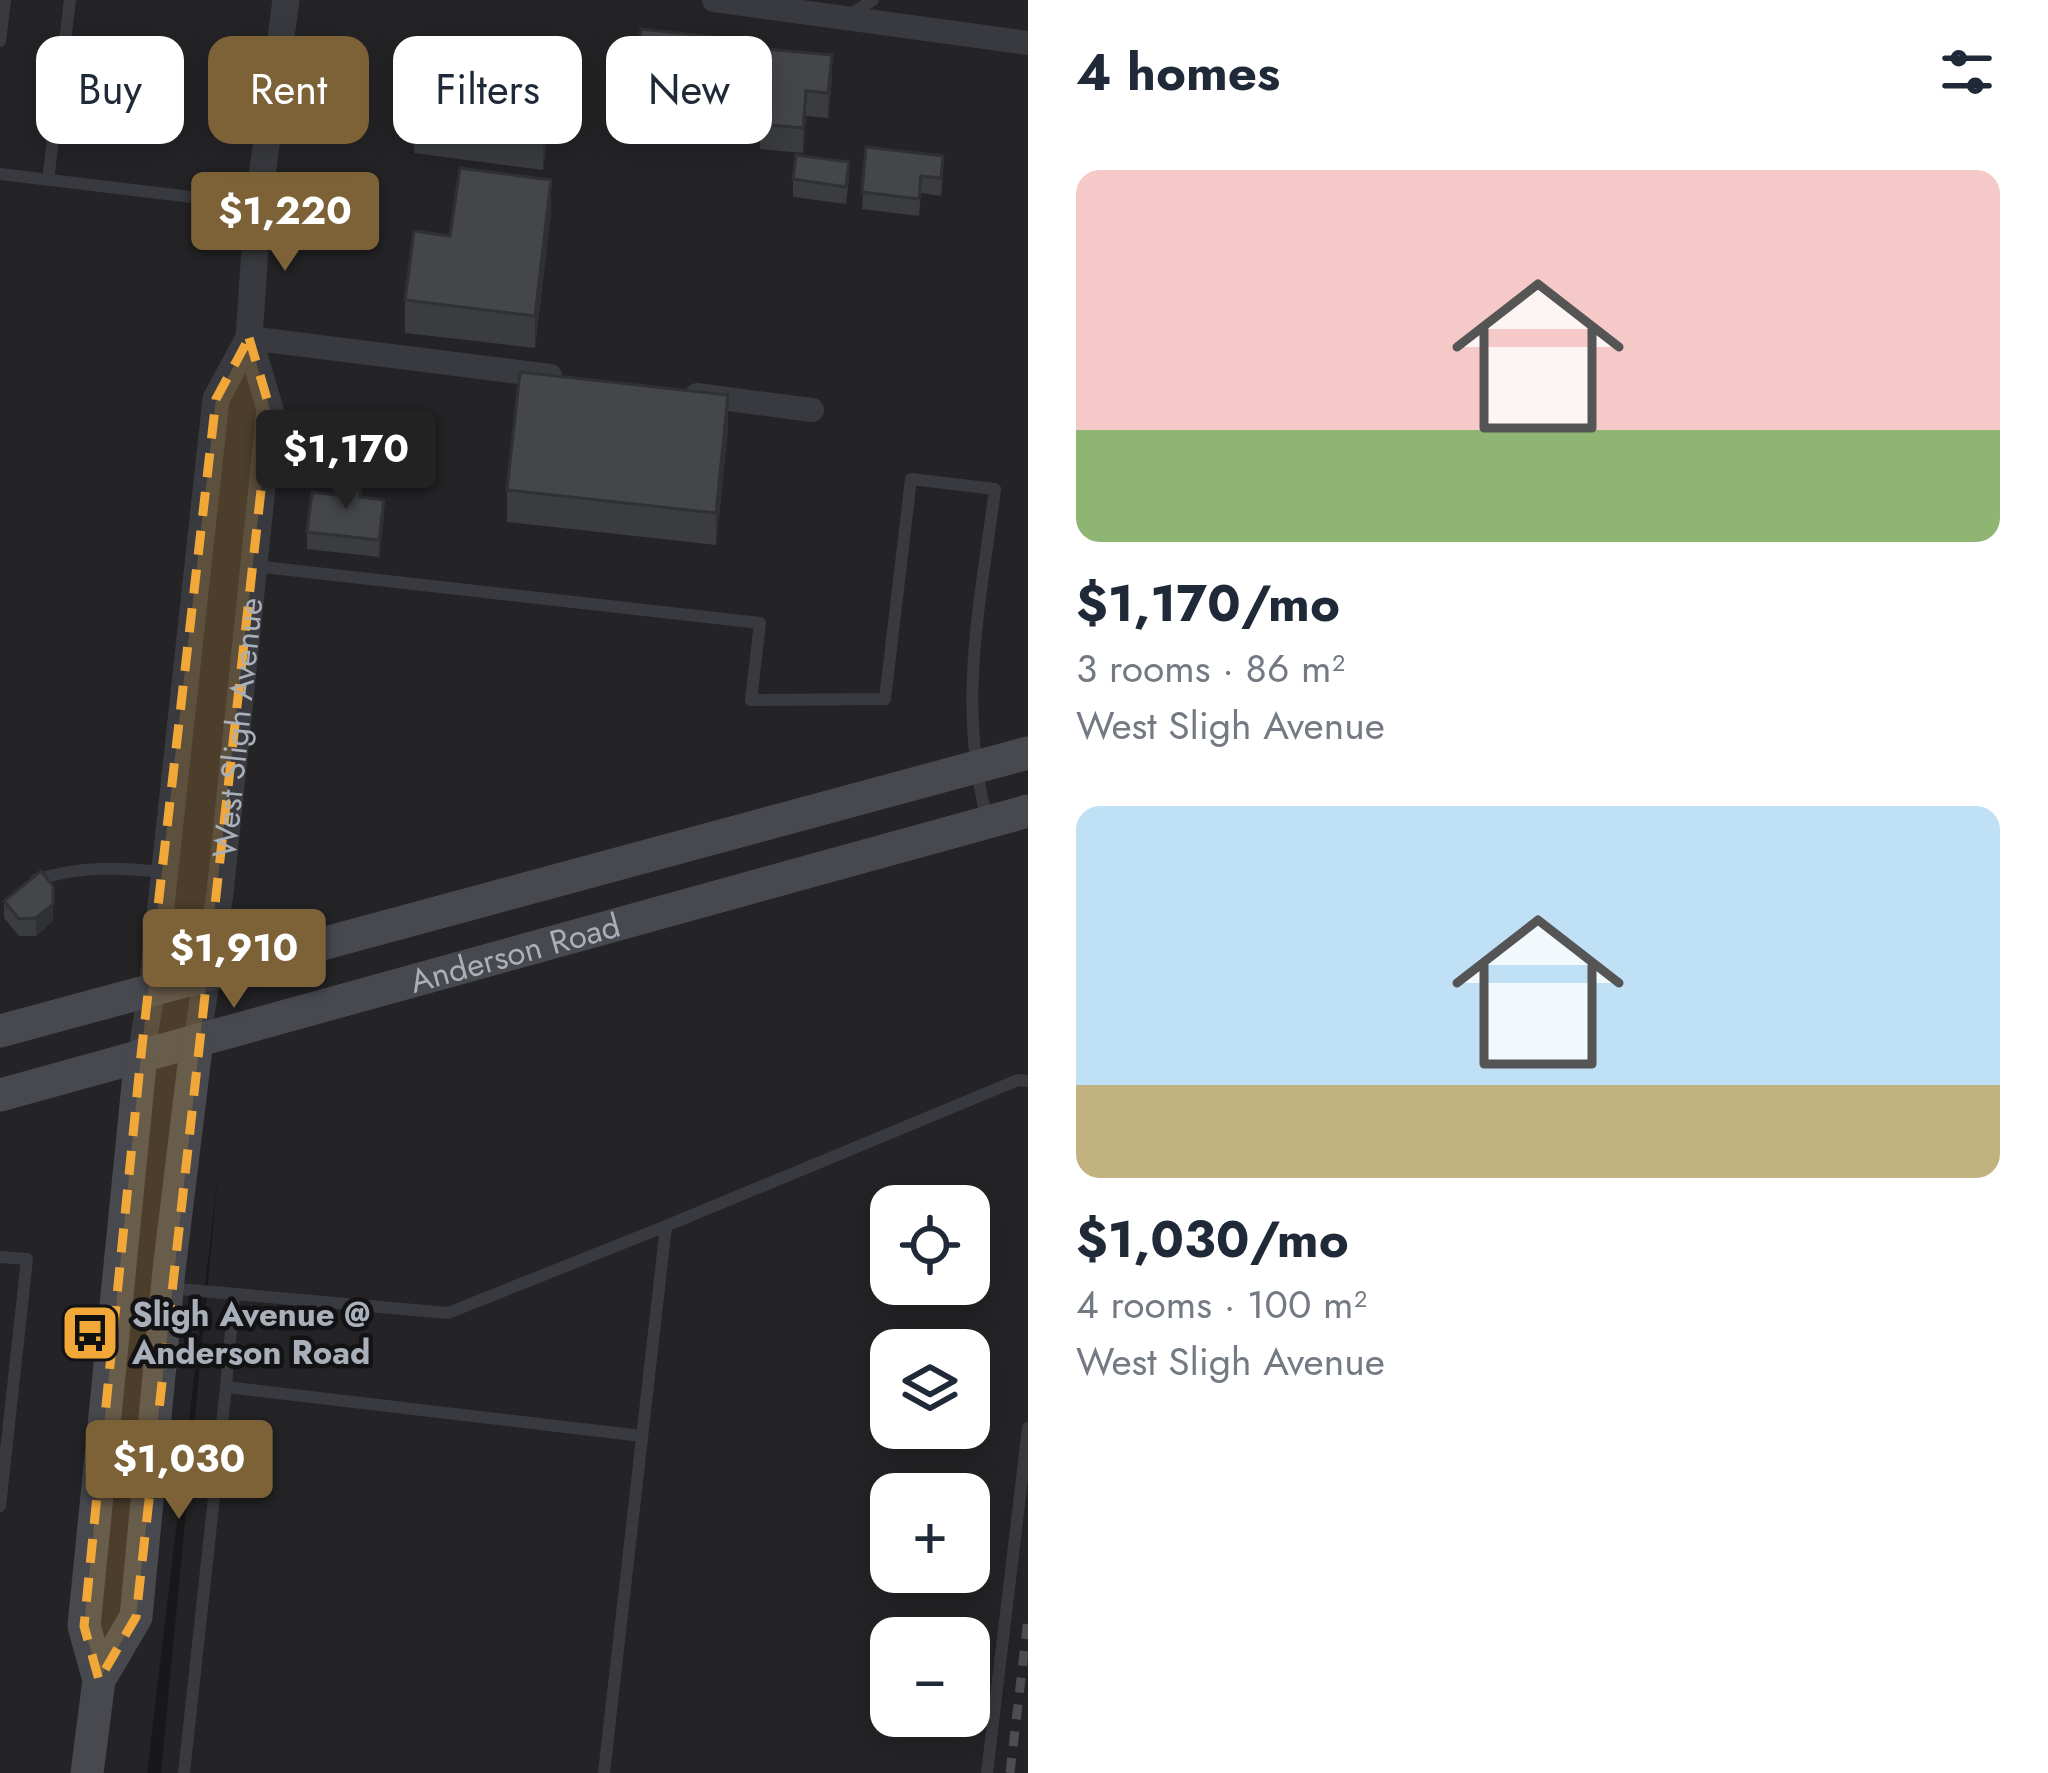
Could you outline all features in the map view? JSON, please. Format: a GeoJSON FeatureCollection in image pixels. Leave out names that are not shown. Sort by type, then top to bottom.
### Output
{"type":"FeatureCollection","features":[{"type":"Feature","properties":{"kind":"main road","name":"Anderson Road"},"geometry":{"type":"LineString","coordinates":[[0,1031],[1028,753]]}},
{"type":"Feature","properties":{"kind":"main road","name":"Anderson Road"},"geometry":{"type":"LineString","coordinates":[[0,1095],[1028,811]]}},
{"type":"Feature","properties":{"kind":"main road","name":"West Sligh Avenue"},"geometry":{"type":"LineString","coordinates":[[99,1680],[136,1618],[167,1287],[197,1040]]}},
{"type":"Feature","properties":{"kind":"main road","name":"West Sligh Avenue"},"geometry":{"type":"LineString","coordinates":[[87,1773],[99,1680],[84,1626],[142,1055]]}},
{"type":"Feature","properties":{"kind":"street","name":"West Sligh Avenue"},"geometry":{"type":"LineString","coordinates":[[197,1040],[220,892],[270,409],[249,338],[258,206],[286,0]]}},
{"type":"Feature","properties":{"kind":"street"},"geometry":{"type":"LineString","coordinates":[[714,0],[1028,43]]}},
{"type":"Feature","properties":{"kind":"street","name":"West Sligh Avenue"},"geometry":{"type":"LineString","coordinates":[[142,1055],[216,399],[249,338]]}},
{"type":"Feature","properties":{"kind":"street"},"geometry":{"type":"LineString","coordinates":[[249,338],[577,380]]}},
{"type":"Feature","properties":{"kind":"street"},"geometry":{"type":"LineString","coordinates":[[671,392],[812,410]]}},
{"type":"Feature","properties":{"kind":"lane"},"geometry":{"type":"LineString","coordinates":[[0,41],[5,0]]}},
{"type":"Feature","properties":{"kind":"lane"},"geometry":{"type":"LineString","coordinates":[[48,180],[70,0]]}},
{"type":"Feature","properties":{"kind":"lane"},"geometry":{"type":"LineString","coordinates":[[845,18],[873,0]]}},
{"type":"Feature","properties":{"kind":"lane"},"geometry":{"type":"LineString","coordinates":[[0,174],[258,206]]}},
{"type":"Feature","properties":{"kind":"lane"},"geometry":{"type":"LineString","coordinates":[[253,566],[760,623],[751,700],[884,699],[911,479],[995,489],[970,679],[974,767],[988,821]]}},
{"type":"Feature","properties":{"kind":"lane"},"geometry":{"type":"LineString","coordinates":[[17,892],[34,880],[71,869],[114,866],[165,873]]}},
{"type":"Feature","properties":{"kind":"lane"},"geometry":{"type":"LineString","coordinates":[[167,1287],[448,1313],[1018,1080],[1028,1081]]}},
{"type":"Feature","properties":{"kind":"lane"},"geometry":{"type":"LineString","coordinates":[[604,1773],[666,1226]]}},
{"type":"Feature","properties":{"kind":"lane"},"geometry":{"type":"LineString","coordinates":[[0,1257],[27,1259],[0,1506]]}},
{"type":"Feature","properties":{"kind":"lane"},"geometry":{"type":"LineString","coordinates":[[184,1773],[234,1296]]}},
{"type":"Feature","properties":{"kind":"lane"},"geometry":{"type":"LineString","coordinates":[[226,1387],[642,1436]]}},
{"type":"Feature","properties":{"kind":"lane"},"geometry":{"type":"LineString","coordinates":[[987,1773],[1028,1428]]}},
{"type":"Feature","properties":{"kind":"highlighted area"},"geometry":{"type":"Polygon","coordinates":[[[249,338],[270,409],[136,1617],[99,1680],[84,1626],[141,1055],[216,399],[249,338]]]}},
{"type":"Feature","properties":{"kind":"shaded area"},"geometry":{"type":"Polygon","coordinates":[[[0,0],[1028,0],[1028,1773],[161,1773],[218,1176],[147,1773],[0,1773],[0,0]]]}},
{"type":"Feature","properties":{"kind":"building"},"geometry":{"type":"Polygon","coordinates":[[[641,29],[705,36],[640,36],[641,29]]]}},
{"type":"Feature","properties":{"kind":"building"},"geometry":{"type":"Polygon","coordinates":[[[772,49],[832,55],[828,93],[806,91],[803,128],[772,125],[772,49]]]}},
{"type":"Feature","properties":{"kind":"building"},"geometry":{"type":"Polygon","coordinates":[[[866,147],[943,156],[941,178],[921,176],[919,199],[862,192],[866,147]]]}},
{"type":"Feature","properties":{"kind":"building"},"geometry":{"type":"Polygon","coordinates":[[[796,155],[849,162],[846,187],[793,179],[796,155]]]}},
{"type":"Feature","properties":{"kind":"building"},"geometry":{"type":"Polygon","coordinates":[[[460,168],[551,180],[535,316],[405,300],[414,231],[450,236],[460,168]]]}},
{"type":"Feature","properties":{"kind":"building"},"geometry":{"type":"Polygon","coordinates":[[[520,372],[728,395],[716,513],[507,490],[520,372]]]}},
{"type":"Feature","properties":{"kind":"building"},"geometry":{"type":"Polygon","coordinates":[[[338,474],[362,477],[360,497],[384,500],[379,540],[307,532],[312,492],[336,495],[338,474]]]}},
{"type":"Feature","properties":{"kind":"building"},"geometry":{"type":"Polygon","coordinates":[[[41,871],[53,886],[53,904],[36,918],[19,919],[4,901],[41,871]]]}},
{"type":"Feature","properties":{"kind":"railway"},"geometry":{"type":"LineString","coordinates":[[1010,1773],[1028,1619]]}},
{"type":"Feature","properties":{"kind":"place","name":"Sligh Avenue @ Anderson Road"},"geometry":{"type":"Point","coordinates":[90,1333]}}]}
